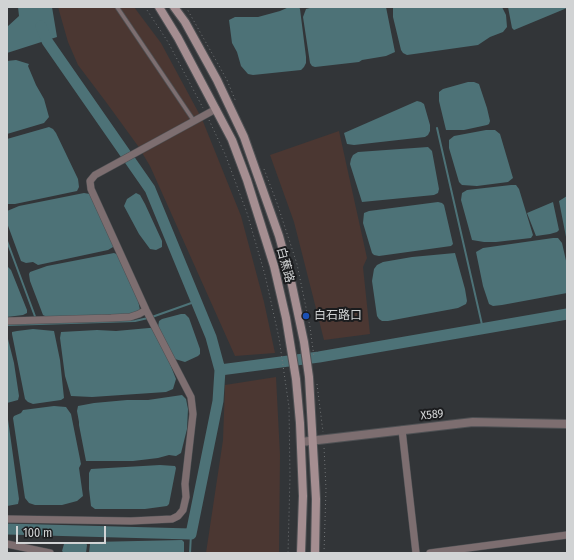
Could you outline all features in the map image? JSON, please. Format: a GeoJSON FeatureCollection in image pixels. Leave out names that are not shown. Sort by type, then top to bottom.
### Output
{"type":"FeatureCollection","features":[{"type":"Feature","properties":{"kind":"main road","name":"白蕉路"},"geometry":{"type":"LineString","coordinates":[[159,7],[178,38],[232,140],[258,214],[274,266],[286,318],[296,379],[301,442],[301,553]]}},
{"type":"Feature","properties":{"kind":"main road","name":"白蕉路"},"geometry":{"type":"LineString","coordinates":[[174,7],[185,22],[217,80],[244,137],[280,236],[304,342],[309,377],[316,499],[315,553]]}},
{"type":"Feature","properties":{"kind":"street"},"geometry":{"type":"LineString","coordinates":[[7,519],[131,522],[172,519],[178,516],[183,510],[186,497],[185,484],[193,414],[191,397],[147,312],[90,185],[92,177],[216,109]]}},
{"type":"Feature","properties":{"kind":"street"},"geometry":{"type":"LineString","coordinates":[[7,321],[111,318],[147,312]]}},
{"type":"Feature","properties":{"kind":"street","name":"X589"},"geometry":{"type":"LineString","coordinates":[[301,442],[473,422],[567,424]]}},
{"type":"Feature","properties":{"kind":"street"},"geometry":{"type":"LineString","coordinates":[[402,430],[416,553]]}},
{"type":"Feature","properties":{"kind":"street"},"geometry":{"type":"LineString","coordinates":[[430,553],[567,535]]}},
{"type":"Feature","properties":{"kind":"street"},"geometry":{"type":"LineString","coordinates":[[7,544],[50,553]]}},
{"type":"Feature","properties":{"kind":"lane"},"geometry":{"type":"LineString","coordinates":[[116,7],[194,121]]}},
{"type":"Feature","properties":{"kind":"path"},"geometry":{"type":"LineString","coordinates":[[145,7],[168,42],[204,111]]}},
{"type":"Feature","properties":{"kind":"path"},"geometry":{"type":"LineString","coordinates":[[208,118],[225,154],[247,213],[265,275],[280,345],[289,412],[290,477],[288,553]]}},
{"type":"Feature","properties":{"kind":"path"},"geometry":{"type":"LineString","coordinates":[[317,384],[324,439],[326,489],[324,553]]}},
{"type":"Feature","properties":{"kind":"shaded area"},"geometry":{"type":"Polygon","coordinates":[[[58,7],[134,7],[161,43],[202,119],[241,216],[264,302],[275,353],[235,356],[150,166],[138,146],[78,65],[68,42],[58,7]]]}},
{"type":"Feature","properties":{"kind":"shaded area"},"geometry":{"type":"Polygon","coordinates":[[[339,131],[367,258],[363,267],[370,334],[324,340],[294,222],[270,155],[339,131]]]}},
{"type":"Feature","properties":{"kind":"shaded area"},"geometry":{"type":"Polygon","coordinates":[[[276,377],[280,455],[279,553],[206,553],[223,440],[225,385],[276,377]]]}},
{"type":"Feature","properties":{"kind":"water"},"geometry":{"type":"Polygon","coordinates":[[[18,7],[52,7],[57,37],[7,53],[7,27],[19,16],[18,7]]]}},
{"type":"Feature","properties":{"kind":"water"},"geometry":{"type":"Polygon","coordinates":[[[289,7],[299,7],[300,9],[306,57],[304,67],[301,70],[253,75],[248,74],[241,66],[237,52],[232,43],[229,20],[235,17],[258,17],[289,7]]]}},
{"type":"Feature","properties":{"kind":"water"},"geometry":{"type":"Polygon","coordinates":[[[314,7],[386,7],[395,52],[386,56],[362,60],[359,62],[315,67],[312,66],[310,63],[303,17],[306,9],[314,7]]]}},
{"type":"Feature","properties":{"kind":"water"},"geometry":{"type":"Polygon","coordinates":[[[393,7],[502,7],[506,15],[507,27],[503,32],[490,37],[478,45],[407,55],[401,50],[393,17],[393,7]]]}},
{"type":"Feature","properties":{"kind":"water"},"geometry":{"type":"Polygon","coordinates":[[[508,7],[567,8],[514,30],[512,28],[508,7]]]}},
{"type":"Feature","properties":{"kind":"water"},"geometry":{"type":"Polygon","coordinates":[[[16,60],[29,64],[28,66],[36,85],[44,99],[49,117],[44,123],[7,134],[7,61],[16,60]]]}},
{"type":"Feature","properties":{"kind":"water"},"geometry":{"type":"Polygon","coordinates":[[[468,82],[479,84],[487,108],[490,121],[489,124],[464,130],[446,130],[439,101],[439,92],[443,89],[468,82]]]}},
{"type":"Feature","properties":{"kind":"water"},"geometry":{"type":"Polygon","coordinates":[[[417,101],[424,104],[430,125],[430,131],[425,137],[354,145],[347,144],[344,133],[417,101]]]}},
{"type":"Feature","properties":{"kind":"water"},"geometry":{"type":"Polygon","coordinates":[[[49,127],[56,133],[78,179],[79,187],[77,191],[15,204],[7,204],[7,139],[49,127]]]}},
{"type":"Feature","properties":{"kind":"water"},"geometry":{"type":"Polygon","coordinates":[[[486,130],[495,130],[500,134],[513,178],[508,182],[477,186],[462,185],[459,182],[449,148],[449,140],[454,136],[486,130]]]}},
{"type":"Feature","properties":{"kind":"water"},"geometry":{"type":"Polygon","coordinates":[[[428,147],[432,151],[439,189],[438,193],[434,195],[362,202],[350,164],[353,155],[358,152],[428,147]]]}},
{"type":"Feature","properties":{"kind":"water"},"geometry":{"type":"Polygon","coordinates":[[[516,185],[519,189],[533,235],[531,238],[496,242],[472,240],[461,200],[462,193],[467,190],[516,185]]]}},
{"type":"Feature","properties":{"kind":"water"},"geometry":{"type":"Polygon","coordinates":[[[84,193],[90,194],[114,244],[113,247],[108,250],[38,265],[33,262],[26,263],[21,261],[7,223],[7,211],[19,206],[84,193]]]}},
{"type":"Feature","properties":{"kind":"water"},"geometry":{"type":"Polygon","coordinates":[[[136,193],[140,195],[145,204],[162,241],[162,247],[156,250],[150,249],[139,234],[124,206],[127,199],[136,193]]]}},
{"type":"Feature","properties":{"kind":"water"},"geometry":{"type":"Polygon","coordinates":[[[567,196],[567,242],[559,201],[567,196]]]}},
{"type":"Feature","properties":{"kind":"water"},"geometry":{"type":"Polygon","coordinates":[[[438,202],[444,205],[453,244],[451,246],[379,256],[372,253],[363,223],[364,213],[369,211],[438,202]]]}},
{"type":"Feature","properties":{"kind":"water"},"geometry":{"type":"Polygon","coordinates":[[[553,202],[559,230],[550,234],[536,236],[527,213],[553,202]]]}},
{"type":"Feature","properties":{"kind":"water"},"geometry":{"type":"Polygon","coordinates":[[[558,238],[562,243],[567,265],[567,293],[502,305],[493,306],[489,304],[483,286],[476,252],[483,248],[558,238]]]}},
{"type":"Feature","properties":{"kind":"water"},"geometry":{"type":"Polygon","coordinates":[[[114,253],[119,255],[138,300],[140,310],[129,314],[47,317],[43,315],[30,281],[30,272],[47,266],[114,253]]]}},
{"type":"Feature","properties":{"kind":"water"},"geometry":{"type":"Polygon","coordinates":[[[455,253],[465,289],[466,304],[458,308],[388,321],[382,321],[379,319],[377,316],[372,281],[374,269],[377,265],[383,262],[412,257],[455,253]]]}},
{"type":"Feature","properties":{"kind":"water"},"geometry":{"type":"Polygon","coordinates":[[[7,266],[11,270],[27,310],[27,313],[23,315],[7,317],[7,266]]]}},
{"type":"Feature","properties":{"kind":"water"},"geometry":{"type":"Polygon","coordinates":[[[185,314],[189,318],[200,349],[200,354],[198,356],[185,362],[175,359],[158,327],[159,321],[162,319],[185,314]]]}},
{"type":"Feature","properties":{"kind":"water"},"geometry":{"type":"Polygon","coordinates":[[[152,328],[168,359],[176,379],[173,389],[166,392],[92,397],[71,396],[65,376],[60,338],[61,332],[97,330],[116,331],[152,328]]]}},
{"type":"Feature","properties":{"kind":"water"},"geometry":{"type":"Polygon","coordinates":[[[33,329],[54,331],[60,360],[64,398],[61,400],[33,404],[25,399],[12,332],[33,329]]]}},
{"type":"Feature","properties":{"kind":"water"},"geometry":{"type":"Polygon","coordinates":[[[7,335],[14,363],[19,396],[18,400],[7,403],[7,335]]]}},
{"type":"Feature","properties":{"kind":"water"},"geometry":{"type":"Polygon","coordinates":[[[182,395],[186,399],[188,409],[187,429],[181,453],[176,456],[169,455],[133,461],[86,461],[79,425],[77,411],[78,406],[127,400],[148,400],[182,395]]]}},
{"type":"Feature","properties":{"kind":"water"},"geometry":{"type":"Polygon","coordinates":[[[54,406],[66,407],[71,414],[81,464],[79,468],[83,496],[77,501],[62,505],[35,505],[29,503],[25,498],[13,418],[23,410],[54,406]]]}},
{"type":"Feature","properties":{"kind":"water"},"geometry":{"type":"Polygon","coordinates":[[[7,412],[19,499],[18,504],[7,506],[7,412]]]}},
{"type":"Feature","properties":{"kind":"water"},"geometry":{"type":"Polygon","coordinates":[[[160,465],[175,466],[176,468],[169,504],[167,506],[145,509],[95,509],[91,506],[89,473],[91,469],[160,465]]]}},
{"type":"Feature","properties":{"kind":"water"},"geometry":{"type":"Polygon","coordinates":[[[182,540],[184,542],[184,553],[89,553],[90,544],[93,542],[182,540]]]}},
{"type":"Feature","properties":{"kind":"water"},"geometry":{"type":"Polygon","coordinates":[[[65,543],[86,543],[86,553],[63,552],[65,543]]]}},
{"type":"Feature","properties":{"kind":"waterway"},"geometry":{"type":"LineString","coordinates":[[7,529],[191,534],[218,401],[220,370],[211,337],[150,189],[47,41],[41,26]]}},
{"type":"Feature","properties":{"kind":"waterway"},"geometry":{"type":"LineString","coordinates":[[437,128],[483,329]]}},
{"type":"Feature","properties":{"kind":"waterway"},"geometry":{"type":"LineString","coordinates":[[7,241],[36,319]]}},
{"type":"Feature","properties":{"kind":"waterway"},"geometry":{"type":"LineString","coordinates":[[152,317],[197,301]]}},
{"type":"Feature","properties":{"kind":"waterway"},"geometry":{"type":"LineString","coordinates":[[220,370],[319,357],[567,314]]}},
{"type":"Feature","properties":{"kind":"waterway"},"geometry":{"type":"LineString","coordinates":[[7,325],[135,321],[148,318]]}},
{"type":"Feature","properties":{"kind":"waterway"},"geometry":{"type":"LineString","coordinates":[[190,553],[191,534]]}},
{"type":"Feature","properties":{"kind":"place","name":"白石路口"},"geometry":{"type":"Point","coordinates":[306,316]}}]}
